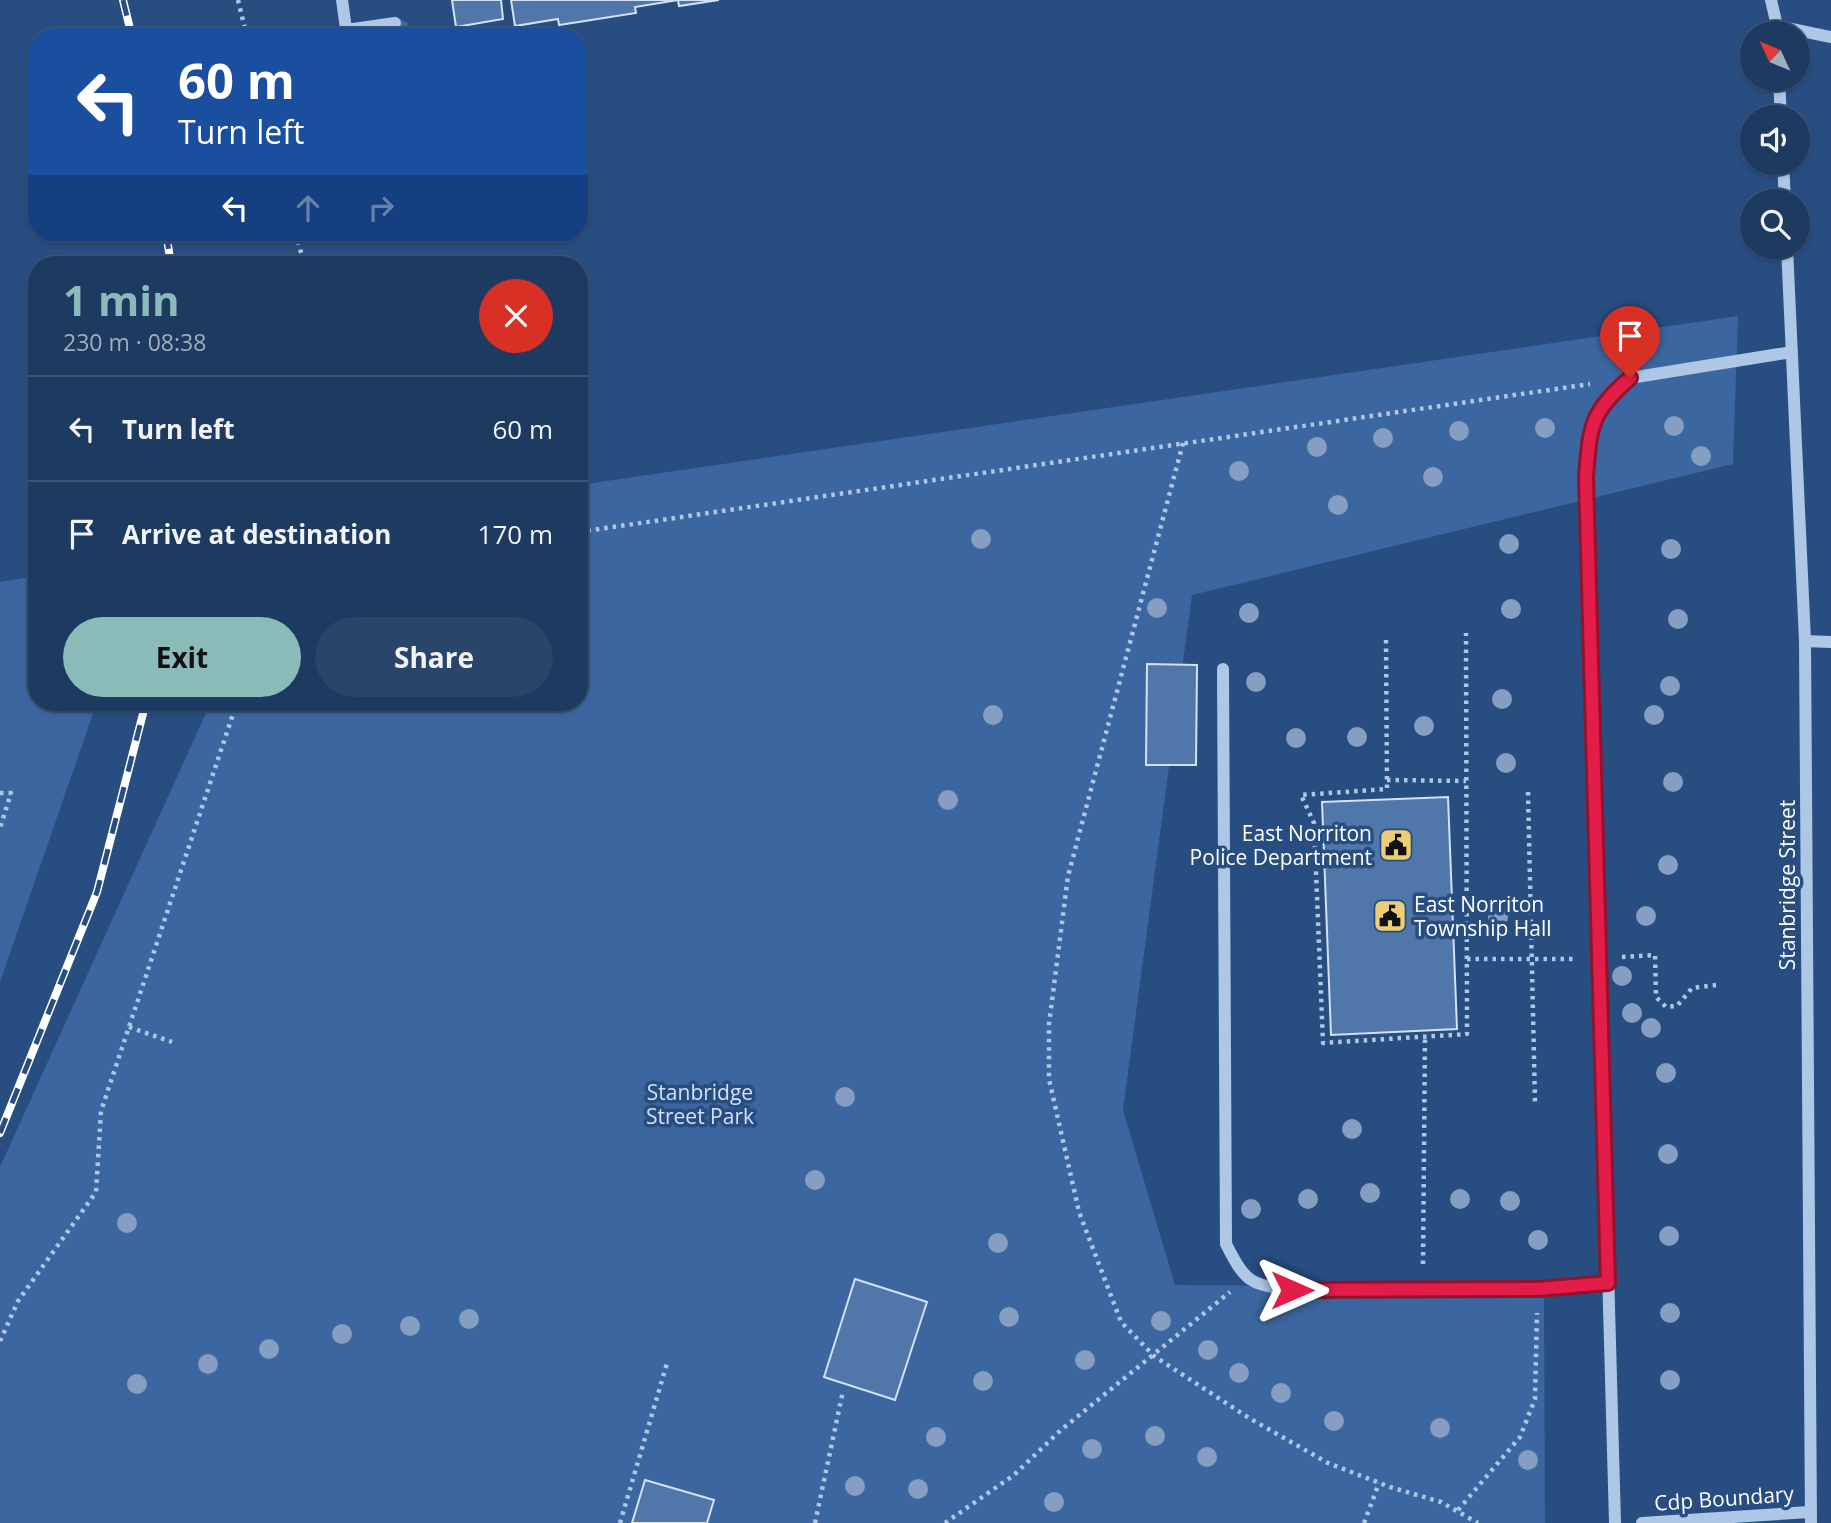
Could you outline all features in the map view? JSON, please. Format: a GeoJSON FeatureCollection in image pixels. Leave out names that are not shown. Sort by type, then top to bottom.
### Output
{"type":"FeatureCollection","features":[{"type":"Feature","properties":{"kind":"street"},"geometry":{"type":"LineString","coordinates":[[342,0],[346,28]]}},
{"type":"Feature","properties":{"kind":"street"},"geometry":{"type":"LineString","coordinates":[[1773,0],[1776,21]]}},
{"type":"Feature","properties":{"kind":"street"},"geometry":{"type":"LineString","coordinates":[[371,28],[395,23]]}},
{"type":"Feature","properties":{"kind":"street"},"geometry":{"type":"LineString","coordinates":[[1810,34],[1831,37]]}},
{"type":"Feature","properties":{"kind":"street","name":"Stanbridge Street"},"geometry":{"type":"LineString","coordinates":[[1788,259],[1805,640],[1810,1517]]}},
{"type":"Feature","properties":{"kind":"street"},"geometry":{"type":"LineString","coordinates":[[1615,1523],[1586,477],[1589,438],[1596,414],[1609,396],[1630,378],[1792,352]]}},
{"type":"Feature","properties":{"kind":"street"},"geometry":{"type":"LineString","coordinates":[[1805,640],[1831,642]]}},
{"type":"Feature","properties":{"kind":"street"},"geometry":{"type":"LineString","coordinates":[[1223,669],[1226,1244],[1239,1270],[1255,1285],[1292,1290],[1538,1289],[1608,1283]]}},
{"type":"Feature","properties":{"kind":"street","name":"Cdp Boundary"},"geometry":{"type":"LineString","coordinates":[[1642,1523],[1810,1517]]}},
{"type":"Feature","properties":{"kind":"path"},"geometry":{"type":"LineString","coordinates":[[238,0],[245,28]]}},
{"type":"Feature","properties":{"kind":"path"},"geometry":{"type":"LineString","coordinates":[[588,531],[1630,378]]}},
{"type":"Feature","properties":{"kind":"path"},"geometry":{"type":"LineString","coordinates":[[1183,443],[1068,876],[1049,1024],[1049,1079],[1079,1212],[1121,1322],[1153,1356],[1249,1418],[1317,1456],[1378,1483],[1458,1510],[1478,1523]]}},
{"type":"Feature","properties":{"kind":"path"},"geometry":{"type":"LineString","coordinates":[[1386,640],[1387,789],[1301,794],[1314,823],[1323,1043],[1467,1034],[1466,634]]}},
{"type":"Feature","properties":{"kind":"path"},"geometry":{"type":"LineString","coordinates":[[0,1340],[18,1301],[96,1192],[102,1111],[234,711]]}},
{"type":"Feature","properties":{"kind":"path"},"geometry":{"type":"LineString","coordinates":[[1387,780],[1466,781]]}},
{"type":"Feature","properties":{"kind":"path"},"geometry":{"type":"LineString","coordinates":[[0,793],[11,793],[0,828]]}},
{"type":"Feature","properties":{"kind":"path"},"geometry":{"type":"LineString","coordinates":[[1528,793],[1535,1102]]}},
{"type":"Feature","properties":{"kind":"path"},"geometry":{"type":"LineString","coordinates":[[129,1027],[172,1042]]}},
{"type":"Feature","properties":{"kind":"path"},"geometry":{"type":"LineString","coordinates":[[1422,1289],[1425,1037]]}},
{"type":"Feature","properties":{"kind":"path"},"geometry":{"type":"LineString","coordinates":[[946,1523],[1014,1475],[1061,1430],[1247,1277]]}},
{"type":"Feature","properties":{"kind":"path"},"geometry":{"type":"LineString","coordinates":[[1458,1510],[1520,1437],[1535,1399],[1538,1289]]}},
{"type":"Feature","properties":{"kind":"path"},"geometry":{"type":"LineString","coordinates":[[620,1523],[668,1360]]}},
{"type":"Feature","properties":{"kind":"path"},"geometry":{"type":"LineString","coordinates":[[815,1523],[843,1391]]}},
{"type":"Feature","properties":{"kind":"path"},"geometry":{"type":"LineString","coordinates":[[1364,1523],[1378,1483]]}},
{"type":"Feature","properties":{"kind":"green space","name":"Stanbridge Street Park"},"geometry":{"type":"Polygon","coordinates":[[[1738,316],[1733,464],[1192,595],[1123,1110],[1175,1285],[1544,1288],[1545,1523],[0,1523],[0,1167],[207,711],[588,711],[588,484],[1738,316]]]}},
{"type":"Feature","properties":{"kind":"green space"},"geometry":{"type":"Polygon","coordinates":[[[28,577],[28,711],[94,711],[0,982],[0,582],[28,577]]]}},
{"type":"Feature","properties":{"kind":"building"},"geometry":{"type":"Polygon","coordinates":[[[452,0],[501,0],[503,19],[456,27],[452,0]]]}},
{"type":"Feature","properties":{"kind":"building"},"geometry":{"type":"Polygon","coordinates":[[[511,0],[678,0],[635,7],[636,13],[559,25],[558,19],[515,26],[511,0]]]}},
{"type":"Feature","properties":{"kind":"building"},"geometry":{"type":"Polygon","coordinates":[[[678,0],[719,0],[679,6],[678,0]]]}},
{"type":"Feature","properties":{"kind":"building"},"geometry":{"type":"Polygon","coordinates":[[[1147,664],[1197,665],[1196,765],[1146,765],[1147,664]]]}},
{"type":"Feature","properties":{"kind":"building","name":"East Norriton Township Hall"},"geometry":{"type":"Polygon","coordinates":[[[1448,797],[1457,1029],[1331,1035],[1322,802],[1448,797]]]}},
{"type":"Feature","properties":{"kind":"building"},"geometry":{"type":"Polygon","coordinates":[[[855,1279],[927,1302],[895,1400],[824,1377],[855,1279]]]}},
{"type":"Feature","properties":{"kind":"building"},"geometry":{"type":"Polygon","coordinates":[[[645,1480],[714,1500],[707,1523],[632,1523],[645,1480]]]}},
{"type":"Feature","properties":{"kind":"tunnel"},"geometry":{"type":"LineString","coordinates":[[395,23],[405,28]]}},
{"type":"Feature","properties":{"kind":"railway"},"geometry":{"type":"LineString","coordinates":[[123,0],[130,28]]}},
{"type":"Feature","properties":{"kind":"railway"},"geometry":{"type":"LineString","coordinates":[[167,242],[170,256]]}},
{"type":"Feature","properties":{"kind":"railway"},"geometry":{"type":"LineString","coordinates":[[0,1133],[97,892],[144,711]]}},
{"type":"Feature","properties":{"kind":"place","name":"East Norriton Police Department"},"geometry":{"type":"Point","coordinates":[1396,845]}},
{"type":"Feature","properties":{"kind":"place","name":"East Norriton Township Hall"},"geometry":{"type":"Point","coordinates":[1390,916]}},
{"type":"Feature","properties":{"kind":"route"},"geometry":{"type":"LineString","coordinates":[[1292,1290],[1538,1289],[1608,1283],[1586,477],[1589,438],[1596,414],[1609,396],[1630,378]]}}]}
